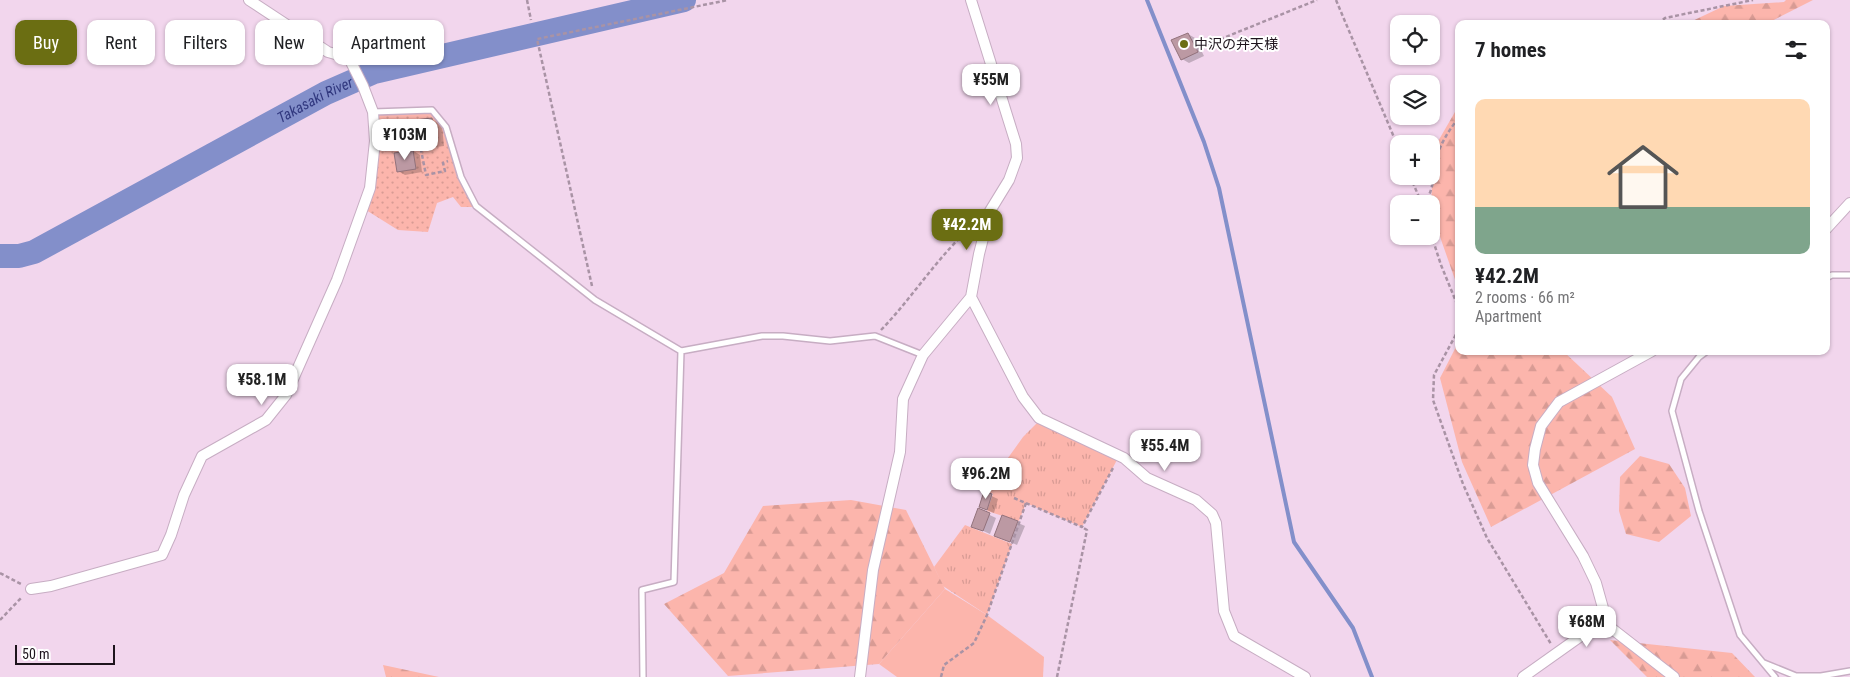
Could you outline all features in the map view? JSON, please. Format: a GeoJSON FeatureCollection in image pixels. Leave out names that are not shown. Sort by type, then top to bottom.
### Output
{"type":"FeatureCollection","features":[{"type":"Feature","properties":{"kind":"street"},"geometry":{"type":"LineString","coordinates":[[31,589],[51,586],[162,555],[171,535],[184,495],[202,456],[266,420],[286,395],[338,280],[370,188],[375,141],[373,112],[349,58],[328,52],[249,0]]}},
{"type":"Feature","properties":{"kind":"street"},"geometry":{"type":"LineString","coordinates":[[860,677],[873,570],[900,452],[903,399],[923,355],[971,297],[990,211],[1012,172],[1017,158],[1016,144],[971,0]]}},
{"type":"Feature","properties":{"kind":"street"},"geometry":{"type":"LineString","coordinates":[[1830,225],[1850,203]]}},
{"type":"Feature","properties":{"kind":"street"},"geometry":{"type":"LineString","coordinates":[[971,297],[1023,397],[1039,418],[1119,456],[1147,478],[1196,500],[1212,514],[1216,523],[1224,611],[1234,636],[1305,677]]}},
{"type":"Feature","properties":{"kind":"street"},"geometry":{"type":"LineString","coordinates":[[1522,677],[1602,621],[1603,608],[1596,583],[1583,556],[1538,483],[1533,465],[1534,450],[1541,426],[1559,402],[1645,355]]}},
{"type":"Feature","properties":{"kind":"street"},"geometry":{"type":"LineString","coordinates":[[1602,621],[1674,677]]}},
{"type":"Feature","properties":{"kind":"lane"},"geometry":{"type":"LineString","coordinates":[[373,112],[432,110],[446,126],[462,177],[476,206],[595,300],[681,351],[762,336],[783,336],[830,341],[875,336],[923,355]]}},
{"type":"Feature","properties":{"kind":"lane"},"geometry":{"type":"LineString","coordinates":[[1830,276],[1850,275]]}},
{"type":"Feature","properties":{"kind":"lane"},"geometry":{"type":"LineString","coordinates":[[643,677],[642,590],[674,582],[681,351]]}},
{"type":"Feature","properties":{"kind":"lane"},"geometry":{"type":"LineString","coordinates":[[1702,355],[1681,379],[1672,411],[1699,512],[1740,635],[1775,677]]}},
{"type":"Feature","properties":{"kind":"lane"},"geometry":{"type":"LineString","coordinates":[[1762,662],[1796,676],[1822,676],[1850,671]]}},
{"type":"Feature","properties":{"kind":"path"},"geometry":{"type":"LineString","coordinates":[[527,0],[531,20]]}},
{"type":"Feature","properties":{"kind":"path"},"geometry":{"type":"LineString","coordinates":[[595,300],[537,39],[728,0]]}},
{"type":"Feature","properties":{"kind":"path"},"geometry":{"type":"LineString","coordinates":[[1196,48],[1317,0]]}},
{"type":"Feature","properties":{"kind":"path"},"geometry":{"type":"LineString","coordinates":[[1336,0],[1393,135]]}},
{"type":"Feature","properties":{"kind":"path"},"geometry":{"type":"LineString","coordinates":[[1663,20],[1753,0]]}},
{"type":"Feature","properties":{"kind":"path"},"geometry":{"type":"LineString","coordinates":[[1430,195],[1437,156],[1455,123]]}},
{"type":"Feature","properties":{"kind":"path"},"geometry":{"type":"LineString","coordinates":[[374,150],[401,149],[420,145],[426,175],[445,171],[442,163],[456,158]]}},
{"type":"Feature","properties":{"kind":"path"},"geometry":{"type":"LineString","coordinates":[[875,336],[895,316],[957,239],[990,211]]}},
{"type":"Feature","properties":{"kind":"path"},"geometry":{"type":"LineString","coordinates":[[1435,245],[1455,302]]}},
{"type":"Feature","properties":{"kind":"path"},"geometry":{"type":"LineString","coordinates":[[1455,336],[1434,375],[1433,400],[1463,484],[1487,538],[1556,654]]}},
{"type":"Feature","properties":{"kind":"path"},"geometry":{"type":"LineString","coordinates":[[1082,527],[1119,456]]}},
{"type":"Feature","properties":{"kind":"path"},"geometry":{"type":"LineString","coordinates":[[1014,498],[1087,530],[1057,677]]}},
{"type":"Feature","properties":{"kind":"path"},"geometry":{"type":"LineString","coordinates":[[940,677],[944,665],[974,643],[987,615],[1026,503]]}},
{"type":"Feature","properties":{"kind":"path"},"geometry":{"type":"LineString","coordinates":[[0,573],[31,589],[0,620]]}},
{"type":"Feature","properties":{"kind":"green space"},"geometry":{"type":"Polygon","coordinates":[[[1786,0],[1813,0],[1774,20],[1694,20],[1724,6],[1784,2],[1786,0]]]}},
{"type":"Feature","properties":{"kind":"green space"},"geometry":{"type":"Polygon","coordinates":[[[431,112],[443,127],[458,176],[474,207],[461,207],[453,197],[437,203],[428,232],[398,230],[366,210],[375,114],[431,112]]]}},
{"type":"Feature","properties":{"kind":"green space"},"geometry":{"type":"Polygon","coordinates":[[[1455,112],[1455,280],[1440,237],[1440,195],[1432,195],[1432,185],[1440,185],[1440,138],[1455,112]]]}},
{"type":"Feature","properties":{"kind":"green space"},"geometry":{"type":"Polygon","coordinates":[[[1455,349],[1455,355],[1567,355],[1612,397],[1635,449],[1491,527],[1462,462],[1440,378],[1455,349]]]}},
{"type":"Feature","properties":{"kind":"green space"},"geometry":{"type":"Polygon","coordinates":[[[1039,421],[1119,456],[1082,527],[1026,503],[1019,521],[987,511],[993,494],[985,490],[1023,437],[1039,421]]]}},
{"type":"Feature","properties":{"kind":"green space"},"geometry":{"type":"Polygon","coordinates":[[[1640,456],[1669,464],[1685,488],[1691,516],[1659,542],[1626,534],[1619,511],[1620,477],[1640,456]]]}},
{"type":"Feature","properties":{"kind":"green space"},"geometry":{"type":"Polygon","coordinates":[[[851,500],[906,510],[945,589],[879,664],[728,676],[664,604],[724,573],[763,506],[851,500]]]}},
{"type":"Feature","properties":{"kind":"green space"},"geometry":{"type":"Polygon","coordinates":[[[965,525],[1012,544],[987,615],[943,586],[934,567],[965,525]]]}},
{"type":"Feature","properties":{"kind":"green space"},"geometry":{"type":"Polygon","coordinates":[[[945,589],[987,615],[1044,657],[1043,677],[897,677],[879,664],[945,589]]]}},
{"type":"Feature","properties":{"kind":"green space"},"geometry":{"type":"Polygon","coordinates":[[[1610,640],[1732,653],[1755,677],[1647,677],[1610,640]]]}},
{"type":"Feature","properties":{"kind":"green space"},"geometry":{"type":"Polygon","coordinates":[[[383,665],[439,677],[386,677],[383,665]]]}},
{"type":"Feature","properties":{"kind":"building","name":"中沢の弁天様"},"geometry":{"type":"Polygon","coordinates":[[[1188,33],[1198,52],[1181,60],[1171,40],[1188,33]]]}},
{"type":"Feature","properties":{"kind":"building"},"geometry":{"type":"Polygon","coordinates":[[[432,118],[434,141],[391,146],[388,123],[432,118]]]}},
{"type":"Feature","properties":{"kind":"building"},"geometry":{"type":"Polygon","coordinates":[[[413,150],[416,169],[397,172],[394,153],[413,150]]]}},
{"type":"Feature","properties":{"kind":"building"},"geometry":{"type":"Polygon","coordinates":[[[984,491],[992,494],[987,510],[979,507],[984,491]]]}},
{"type":"Feature","properties":{"kind":"building"},"geometry":{"type":"Polygon","coordinates":[[[978,508],[990,513],[983,531],[971,527],[978,508]]]}},
{"type":"Feature","properties":{"kind":"building"},"geometry":{"type":"Polygon","coordinates":[[[1002,515],[1018,521],[1010,542],[994,536],[1002,515]]]}},
{"type":"Feature","properties":{"kind":"waterway","name":"Takasaki River"},"geometry":{"type":"LineString","coordinates":[[0,256],[19,256],[34,252],[326,93],[374,72],[684,0]]}},
{"type":"Feature","properties":{"kind":"waterway"},"geometry":{"type":"LineString","coordinates":[[1147,0],[1204,142],[1219,188],[1294,542],[1353,628],[1372,677]]}},
{"type":"Feature","properties":{"kind":"place","name":"中沢の弁天様"},"geometry":{"type":"Point","coordinates":[1184,44]}}]}
